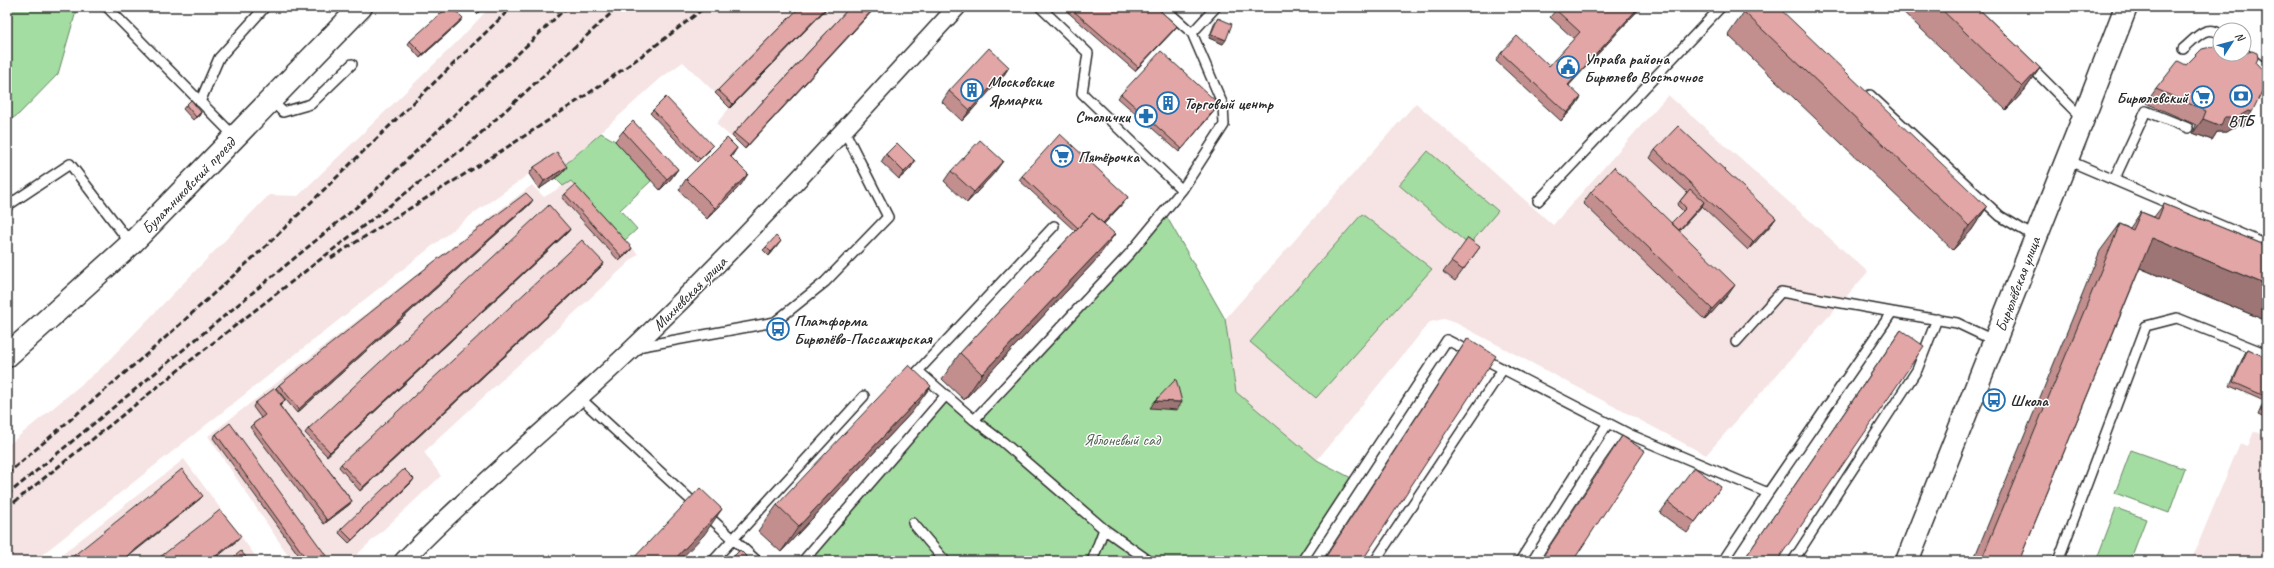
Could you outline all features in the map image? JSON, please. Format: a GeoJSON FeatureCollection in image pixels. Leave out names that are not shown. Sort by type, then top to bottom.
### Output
{"type":"FeatureCollection","features":[{"type":"Feature","properties":{"kind":"street","name":"Булатниковский проезд"},"geometry":{"type":"LineString","coordinates":[[7,356],[131,244],[361,7]]}},
{"type":"Feature","properties":{"kind":"street","name":"Михневская улица"},"geometry":{"type":"LineString","coordinates":[[403,561],[464,501],[580,398],[707,276],[844,130],[956,7]]}},
{"type":"Feature","properties":{"kind":"street","name":"Бирюлёвская улица"},"geometry":{"type":"LineString","coordinates":[[1907,561],[1995,341],[2034,237],[2067,160],[2126,7]]}},
{"type":"Feature","properties":{"kind":"lane"},"geometry":{"type":"LineString","coordinates":[[107,7],[235,137]]}},
{"type":"Feature","properties":{"kind":"lane"},"geometry":{"type":"LineString","coordinates":[[200,102],[219,58],[265,7]]}},
{"type":"Feature","properties":{"kind":"lane"},"geometry":{"type":"LineString","coordinates":[[1040,7],[1088,53],[1082,93],[1182,190]]}},
{"type":"Feature","properties":{"kind":"lane"},"geometry":{"type":"LineString","coordinates":[[974,420],[1130,253],[1182,190],[1224,126],[1223,105],[1192,33],[1163,7]]}},
{"type":"Feature","properties":{"kind":"lane"},"geometry":{"type":"LineString","coordinates":[[1192,33],[1216,7]]}},
{"type":"Feature","properties":{"kind":"lane"},"geometry":{"type":"LineString","coordinates":[[1538,201],[1721,7]]}},
{"type":"Feature","properties":{"kind":"lane"},"geometry":{"type":"LineString","coordinates":[[2182,49],[2207,29],[2212,29]]}},
{"type":"Feature","properties":{"kind":"lane"},"geometry":{"type":"LineString","coordinates":[[2252,59],[2267,71]]}},
{"type":"Feature","properties":{"kind":"lane"},"geometry":{"type":"LineString","coordinates":[[2024,61],[2083,119]]}},
{"type":"Feature","properties":{"kind":"lane"},"geometry":{"type":"LineString","coordinates":[[271,100],[283,112],[311,104],[352,64]]}},
{"type":"Feature","properties":{"kind":"lane"},"geometry":{"type":"LineString","coordinates":[[1862,88],[2000,216],[2034,237]]}},
{"type":"Feature","properties":{"kind":"lane"},"geometry":{"type":"LineString","coordinates":[[2114,180],[2146,111],[2188,128]]}},
{"type":"Feature","properties":{"kind":"lane"},"geometry":{"type":"LineString","coordinates":[[633,348],[775,322],[825,282],[888,217],[844,130]]}},
{"type":"Feature","properties":{"kind":"lane"},"geometry":{"type":"LineString","coordinates":[[2067,160],[2267,245]]}},
{"type":"Feature","properties":{"kind":"lane"},"geometry":{"type":"LineString","coordinates":[[7,206],[70,164],[131,244]]}},
{"type":"Feature","properties":{"kind":"lane"},"geometry":{"type":"LineString","coordinates":[[1054,226],[918,371],[1104,529],[1149,561]]}},
{"type":"Feature","properties":{"kind":"lane"},"geometry":{"type":"LineString","coordinates":[[1736,342],[1781,292],[1957,323],[1995,341]]}},
{"type":"Feature","properties":{"kind":"lane"},"geometry":{"type":"LineString","coordinates":[[1723,561],[1892,312]]}},
{"type":"Feature","properties":{"kind":"lane"},"geometry":{"type":"LineString","coordinates":[[2058,561],[2146,326],[2177,318],[2267,354]]}},
{"type":"Feature","properties":{"kind":"lane"},"geometry":{"type":"LineString","coordinates":[[1793,561],[1917,370],[1937,319]]}},
{"type":"Feature","properties":{"kind":"lane"},"geometry":{"type":"LineString","coordinates":[[1302,561],[1447,340],[1608,423],[1720,474],[1768,493]]}},
{"type":"Feature","properties":{"kind":"lane"},"geometry":{"type":"LineString","coordinates":[[1375,561],[1503,369]]}},
{"type":"Feature","properties":{"kind":"lane"},"geometry":{"type":"LineString","coordinates":[[803,561],[946,395]]}},
{"type":"Feature","properties":{"kind":"lane"},"geometry":{"type":"LineString","coordinates":[[713,561],[864,396]]}},
{"type":"Feature","properties":{"kind":"lane"},"geometry":{"type":"LineString","coordinates":[[580,398],[757,561]]}},
{"type":"Feature","properties":{"kind":"lane"},"geometry":{"type":"LineString","coordinates":[[1520,561],[1608,423]]}},
{"type":"Feature","properties":{"kind":"lane"},"geometry":{"type":"LineString","coordinates":[[913,523],[945,561]]}},
{"type":"Feature","properties":{"kind":"lane"},"geometry":{"type":"LineString","coordinates":[[1092,561],[1104,529]]}},
{"type":"Feature","properties":{"kind":"shaded area"},"geometry":{"type":"Polygon","coordinates":[[[490,7],[876,7],[745,149],[716,124],[730,107],[683,62],[661,78],[559,170],[529,174],[474,213],[34,561],[15,561],[7,553],[7,446],[100,369],[269,195],[298,196],[459,40],[490,7]]]}},
{"type":"Feature","properties":{"kind":"shaded area"},"geometry":{"type":"Polygon","coordinates":[[[1668,95],[1868,272],[1706,455],[1456,323],[1444,319],[1430,322],[1317,460],[1236,392],[1225,319],[1416,103],[1553,225],[1668,95]]]}},
{"type":"Feature","properties":{"kind":"shaded area"},"geometry":{"type":"Polygon","coordinates":[[[571,181],[638,254],[424,452],[441,476],[350,561],[292,561],[208,436],[532,185],[544,197],[571,181]]]}},
{"type":"Feature","properties":{"kind":"shaded area"},"geometry":{"type":"Polygon","coordinates":[[[2254,431],[2267,436],[2267,561],[2191,561],[2240,443],[2248,446],[2254,431]]]}},
{"type":"Feature","properties":{"kind":"shaded area"},"geometry":{"type":"Polygon","coordinates":[[[184,459],[259,561],[53,561],[184,459]]]}},
{"type":"Feature","properties":{"kind":"green space"},"geometry":{"type":"Polygon","coordinates":[[[7,7],[75,7],[78,11],[75,15],[58,74],[19,114],[7,122],[7,7]]]}},
{"type":"Feature","properties":{"kind":"green space"},"geometry":{"type":"Polygon","coordinates":[[[601,133],[615,141],[651,181],[620,210],[637,229],[625,240],[571,181],[563,186],[555,178],[559,170],[601,133]]]}},
{"type":"Feature","properties":{"kind":"green space"},"geometry":{"type":"Polygon","coordinates":[[[1428,151],[1498,211],[1469,245],[1399,185],[1428,151]]]}},
{"type":"Feature","properties":{"kind":"green space","name":"Яблоневый сад"},"geometry":{"type":"Polygon","coordinates":[[[1164,212],[1225,319],[1236,392],[1317,460],[1355,480],[1302,561],[803,561],[946,395],[973,420],[1164,212]]]}},
{"type":"Feature","properties":{"kind":"green space"},"geometry":{"type":"Polygon","coordinates":[[[1362,214],[1432,269],[1316,398],[1250,342],[1362,214]]]}},
{"type":"Feature","properties":{"kind":"green space"},"geometry":{"type":"Polygon","coordinates":[[[2131,450],[2185,469],[2169,513],[2115,493],[2131,450]]]}},
{"type":"Feature","properties":{"kind":"green space"},"geometry":{"type":"Polygon","coordinates":[[[2116,508],[2146,519],[2130,561],[2096,561],[2116,508]]]}},
{"type":"Feature","properties":{"kind":"building"},"geometry":{"type":"Polygon","coordinates":[[[448,7],[452,7],[463,18],[423,54],[410,41],[448,7]]]}},
{"type":"Feature","properties":{"kind":"building"},"geometry":{"type":"Polygon","coordinates":[[[800,7],[827,7],[733,104],[718,90],[800,7]]]}},
{"type":"Feature","properties":{"kind":"building"},"geometry":{"type":"Polygon","coordinates":[[[850,7],[875,7],[748,145],[734,133],[850,7]]]}},
{"type":"Feature","properties":{"kind":"building"},"geometry":{"type":"Polygon","coordinates":[[[1069,7],[1156,7],[1177,26],[1138,67],[1069,7]]]}},
{"type":"Feature","properties":{"kind":"building","name":"Управа района Бирюлево Восточное"},"geometry":{"type":"Polygon","coordinates":[[[1558,7],[1594,7],[1599,11],[1603,7],[1639,7],[1568,85],[1581,97],[1567,113],[1501,53],[1517,36],[1549,66],[1580,32],[1556,10],[1558,7]]]}},
{"type":"Feature","properties":{"kind":"building"},"geometry":{"type":"Polygon","coordinates":[[[1749,7],[1778,7],[1987,207],[1969,226],[1744,12],[1749,7]]]}},
{"type":"Feature","properties":{"kind":"building"},"geometry":{"type":"Polygon","coordinates":[[[1939,7],[1977,7],[2040,68],[2022,87],[1939,7]]]}},
{"type":"Feature","properties":{"kind":"building"},"geometry":{"type":"Polygon","coordinates":[[[1218,18],[1232,24],[1226,40],[1211,34],[1218,18]]]}},
{"type":"Feature","properties":{"kind":"building","name":"Бирюлевский"},"geometry":{"type":"Polygon","coordinates":[[[2212,47],[2212,62],[2252,62],[2252,51],[2257,53],[2258,58],[2256,63],[2267,75],[2267,81],[2252,112],[2248,111],[2236,118],[2224,118],[2221,126],[2203,119],[2206,111],[2156,89],[2178,61],[2186,65],[2202,49],[2212,47]]]}},
{"type":"Feature","properties":{"kind":"building","name":"Московские Ярмарки"},"geometry":{"type":"Polygon","coordinates":[[[989,48],[1009,67],[970,110],[949,91],[989,48]]]}},
{"type":"Feature","properties":{"kind":"building","name":"Торговый центр"},"geometry":{"type":"Polygon","coordinates":[[[1161,51],[1219,104],[1182,149],[1121,94],[1161,51]]]}},
{"type":"Feature","properties":{"kind":"building"},"geometry":{"type":"Polygon","coordinates":[[[666,97],[713,146],[700,159],[653,110],[666,97]]]}},
{"type":"Feature","properties":{"kind":"building"},"geometry":{"type":"Polygon","coordinates":[[[191,100],[201,112],[196,117],[186,105],[191,100]]]}},
{"type":"Feature","properties":{"kind":"building"},"geometry":{"type":"Polygon","coordinates":[[[633,121],[678,169],[667,179],[623,131],[633,121]]]}},
{"type":"Feature","properties":{"kind":"building"},"geometry":{"type":"Polygon","coordinates":[[[1678,126],[1776,218],[1753,242],[1655,150],[1678,126]]]}},
{"type":"Feature","properties":{"kind":"building"},"geometry":{"type":"Polygon","coordinates":[[[1060,134],[1128,197],[1103,223],[1092,213],[1078,228],[1022,176],[1060,134]]]}},
{"type":"Feature","properties":{"kind":"building"},"geometry":{"type":"Polygon","coordinates":[[[727,138],[737,148],[730,156],[748,174],[715,208],[686,179],[727,138]]]}},
{"type":"Feature","properties":{"kind":"building"},"geometry":{"type":"Polygon","coordinates":[[[980,140],[1003,161],[974,192],[951,171],[980,140]]]}},
{"type":"Feature","properties":{"kind":"building"},"geometry":{"type":"Polygon","coordinates":[[[897,143],[915,161],[904,172],[886,154],[897,143]]]}},
{"type":"Feature","properties":{"kind":"building"},"geometry":{"type":"Polygon","coordinates":[[[557,152],[567,167],[544,181],[534,167],[557,152]]]}},
{"type":"Feature","properties":{"kind":"building"},"geometry":{"type":"Polygon","coordinates":[[[1614,167],[1735,285],[1712,309],[1591,192],[1614,167]]]}},
{"type":"Feature","properties":{"kind":"building"},"geometry":{"type":"Polygon","coordinates":[[[575,185],[632,248],[622,257],[565,194],[575,185]]]}},
{"type":"Feature","properties":{"kind":"building"},"geometry":{"type":"Polygon","coordinates":[[[1690,189],[1704,202],[1679,230],[1671,223],[1686,208],[1680,201],[1690,189]]]}},
{"type":"Feature","properties":{"kind":"building"},"geometry":{"type":"Polygon","coordinates":[[[526,193],[533,200],[299,409],[279,385],[435,261],[526,193]]]}},
{"type":"Feature","properties":{"kind":"building"},"geometry":{"type":"Polygon","coordinates":[[[2164,204],[2267,246],[2267,285],[2152,238],[2019,561],[1981,561],[2120,224],[2133,230],[2141,212],[2158,219],[2164,204]]]}},
{"type":"Feature","properties":{"kind":"building"},"geometry":{"type":"Polygon","coordinates":[[[549,205],[570,229],[330,452],[308,429],[549,205]]]}},
{"type":"Feature","properties":{"kind":"building"},"geometry":{"type":"Polygon","coordinates":[[[1092,213],[1115,234],[982,374],[960,353],[1092,213]]]}},
{"type":"Feature","properties":{"kind":"building"},"geometry":{"type":"Polygon","coordinates":[[[776,236],[781,241],[771,252],[766,247],[776,236]]]}},
{"type":"Feature","properties":{"kind":"building"},"geometry":{"type":"Polygon","coordinates":[[[1468,238],[1480,247],[1463,270],[1451,262],[1468,238]]]}},
{"type":"Feature","properties":{"kind":"building"},"geometry":{"type":"Polygon","coordinates":[[[582,240],[604,263],[363,487],[341,464],[582,240]]]}},
{"type":"Feature","properties":{"kind":"building"},"geometry":{"type":"Polygon","coordinates":[[[1901,330],[1924,346],[1777,561],[1743,561],[1901,330]]]}},
{"type":"Feature","properties":{"kind":"building"},"geometry":{"type":"Polygon","coordinates":[[[1468,338],[1496,356],[1362,561],[1323,561],[1468,338]]]}},
{"type":"Feature","properties":{"kind":"building"},"geometry":{"type":"Polygon","coordinates":[[[2248,349],[2267,358],[2267,397],[2233,382],[2248,349]]]}},
{"type":"Feature","properties":{"kind":"building"},"geometry":{"type":"Polygon","coordinates":[[[909,365],[931,386],[799,526],[777,505],[909,365]]]}},
{"type":"Feature","properties":{"kind":"building"},"geometry":{"type":"Polygon","coordinates":[[[1176,379],[1182,402],[1155,401],[1176,379]]]}},
{"type":"Feature","properties":{"kind":"building"},"geometry":{"type":"Polygon","coordinates":[[[275,388],[285,400],[279,405],[352,501],[327,520],[253,424],[265,415],[255,403],[275,388]]]}},
{"type":"Feature","properties":{"kind":"building"},"geometry":{"type":"Polygon","coordinates":[[[2267,397],[2267,414],[2261,411],[2267,397]]]}},
{"type":"Feature","properties":{"kind":"building"},"geometry":{"type":"Polygon","coordinates":[[[230,423],[330,561],[308,561],[216,434],[230,423]]]}},
{"type":"Feature","properties":{"kind":"building"},"geometry":{"type":"Polygon","coordinates":[[[1622,436],[1645,451],[1573,561],[1540,561],[1622,436]]]}},
{"type":"Feature","properties":{"kind":"building"},"geometry":{"type":"Polygon","coordinates":[[[1694,467],[1721,487],[1695,522],[1668,502],[1694,467]]]}},
{"type":"Feature","properties":{"kind":"building"},"geometry":{"type":"Polygon","coordinates":[[[182,469],[203,496],[121,561],[67,561],[182,469]]]}},
{"type":"Feature","properties":{"kind":"building"},"geometry":{"type":"Polygon","coordinates":[[[404,469],[414,479],[352,540],[341,529],[404,469]]]}},
{"type":"Feature","properties":{"kind":"building"},"geometry":{"type":"Polygon","coordinates":[[[700,488],[722,509],[673,561],[631,561],[700,488]]]}},
{"type":"Feature","properties":{"kind":"building"},"geometry":{"type":"Polygon","coordinates":[[[220,510],[241,536],[210,561],[155,561],[220,510]]]}},
{"type":"Feature","properties":{"kind":"building"},"geometry":{"type":"Polygon","coordinates":[[[740,550],[751,561],[729,561],[740,550]]]}},
{"type":"Feature","properties":{"kind":"building"},"geometry":{"type":"Polygon","coordinates":[[[241,551],[249,561],[229,561],[241,551]]]}},
{"type":"Feature","properties":{"kind":"railway"},"geometry":{"type":"LineString","coordinates":[[7,474],[155,347],[267,245],[512,7]]}},
{"type":"Feature","properties":{"kind":"railway"},"geometry":{"type":"LineString","coordinates":[[7,495],[365,200],[567,7]]}},
{"type":"Feature","properties":{"kind":"railway"},"geometry":{"type":"LineString","coordinates":[[7,508],[186,364],[470,143],[618,7]]}},
{"type":"Feature","properties":{"kind":"railway"},"geometry":{"type":"LineString","coordinates":[[331,258],[569,107],[661,42],[705,7]]}},
{"type":"Feature","properties":{"kind":"place","name":"Управа района Бирюлево Восточное"},"geometry":{"type":"Point","coordinates":[1568,67]}},
{"type":"Feature","properties":{"kind":"place","name":"Московские Ярмарки"},"geometry":{"type":"Point","coordinates":[972,90]}},
{"type":"Feature","properties":{"kind":"place","name":"ВТБ"},"geometry":{"type":"Point","coordinates":[2241,96]}},
{"type":"Feature","properties":{"kind":"place","name":"Бирюлевский"},"geometry":{"type":"Point","coordinates":[2203,97]}},
{"type":"Feature","properties":{"kind":"place","name":"Торговый центр"},"geometry":{"type":"Point","coordinates":[1168,103]}},
{"type":"Feature","properties":{"kind":"place","name":"Столички"},"geometry":{"type":"Point","coordinates":[1146,116]}},
{"type":"Feature","properties":{"kind":"place","name":"Пятёрочка"},"geometry":{"type":"Point","coordinates":[1062,156]}},
{"type":"Feature","properties":{"kind":"place","name":"Платформа Бирюлёво-Пассажирская"},"geometry":{"type":"Point","coordinates":[778,329]}},
{"type":"Feature","properties":{"kind":"place","name":"Школа"},"geometry":{"type":"Point","coordinates":[1994,400]}}]}
